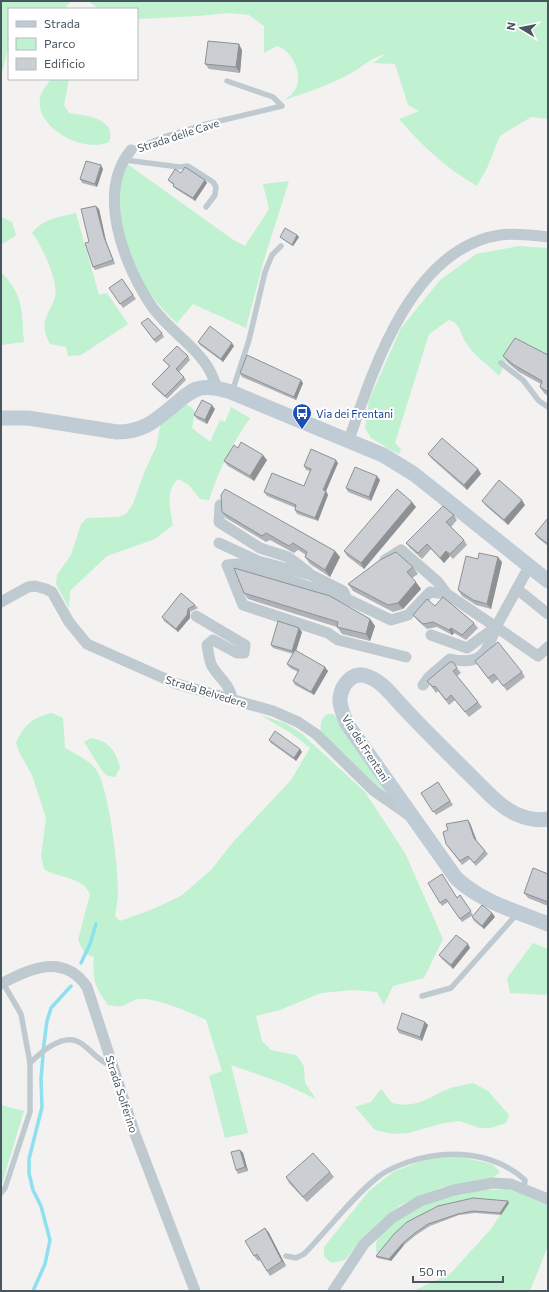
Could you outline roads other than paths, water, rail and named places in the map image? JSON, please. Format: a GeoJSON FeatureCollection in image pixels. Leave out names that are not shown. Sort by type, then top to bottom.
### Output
{"type":"FeatureCollection","features":[{"type":"Feature","properties":{"kind":"main road"},"geometry":{"type":"LineString","coordinates":[[1,418],[28,418],[117,432],[130,432],[148,426],[185,396],[200,388],[224,390],[383,455],[414,474],[548,582]]}},
{"type":"Feature","properties":{"kind":"main road","name":"Via dei Frentani"},"geometry":{"type":"LineString","coordinates":[[548,819],[532,819],[515,813],[489,794],[380,684],[369,676],[350,678],[344,684],[340,698],[341,709],[348,724],[449,869],[465,887],[485,899],[548,924]]}},
{"type":"Feature","properties":{"kind":"street","name":"Strada delle Cave"},"geometry":{"type":"LineString","coordinates":[[131,150],[123,160],[113,198],[116,226],[137,283],[154,309],[198,356],[224,390]]}},
{"type":"Feature","properties":{"kind":"street"},"geometry":{"type":"LineString","coordinates":[[349,440],[368,383],[394,325],[420,287],[436,270],[454,254],[486,238],[499,235],[519,234],[548,237]]}},
{"type":"Feature","properties":{"kind":"street"},"geometry":{"type":"LineString","coordinates":[[220,505],[219,522],[260,548],[288,557],[311,575],[343,591],[347,598]]}},
{"type":"Feature","properties":{"kind":"street"},"geometry":{"type":"LineString","coordinates":[[219,543],[258,561],[311,575]]}},
{"type":"Feature","properties":{"kind":"street"},"geometry":{"type":"LineString","coordinates":[[385,560],[401,550],[438,582],[447,594],[538,656],[548,648]]}},
{"type":"Feature","properties":{"kind":"street"},"geometry":{"type":"LineString","coordinates":[[406,656],[338,640],[328,633],[243,605],[227,566],[238,564],[347,598],[391,620],[408,615],[430,592],[447,594]]}},
{"type":"Feature","properties":{"kind":"street"},"geometry":{"type":"LineString","coordinates":[[424,685],[429,677],[450,659],[465,662],[474,660],[488,647],[496,627],[531,567]]}},
{"type":"Feature","properties":{"kind":"street","name":"Strada Belvedere"},"geometry":{"type":"LineString","coordinates":[[1,602],[28,587],[35,586],[52,592],[75,632],[87,644],[165,680],[283,715],[308,728],[374,791],[414,819]]}},
{"type":"Feature","properties":{"kind":"street"},"geometry":{"type":"LineString","coordinates":[[517,589],[548,614]]}},
{"type":"Feature","properties":{"kind":"street"},"geometry":{"type":"LineString","coordinates":[[196,616],[245,645],[244,653],[237,653],[213,640],[207,645],[212,665],[232,694],[232,700]]}},
{"type":"Feature","properties":{"kind":"street"},"geometry":{"type":"LineString","coordinates":[[431,635],[467,648],[496,627]]}},
{"type":"Feature","properties":{"kind":"street","name":"Strada Solferino"},"geometry":{"type":"LineString","coordinates":[[2,984],[24,971],[43,967],[56,967],[70,970],[80,977],[87,987],[135,1134],[195,1291]]}},
{"type":"Feature","properties":{"kind":"street"},"geometry":{"type":"LineString","coordinates":[[333,1291],[364,1244],[392,1218],[420,1201],[454,1190],[493,1184],[511,1184],[548,1199]]}},
{"type":"Feature","properties":{"kind":"lane","name":"Strada delle Cave"},"geometry":{"type":"LineString","coordinates":[[131,150],[207,124],[282,106],[273,97],[227,81]]}},
{"type":"Feature","properties":{"kind":"lane"},"geometry":{"type":"LineString","coordinates":[[123,160],[179,167],[188,166],[213,182],[216,187],[215,195],[206,207]]}},
{"type":"Feature","properties":{"kind":"lane"},"geometry":{"type":"LineString","coordinates":[[224,390],[249,340],[265,272],[272,255],[281,246]]}},
{"type":"Feature","properties":{"kind":"lane"},"geometry":{"type":"LineString","coordinates":[[501,363],[523,380],[539,401],[548,407]]}},
{"type":"Feature","properties":{"kind":"lane"},"geometry":{"type":"LineString","coordinates":[[422,996],[451,988],[518,912]]}},
{"type":"Feature","properties":{"kind":"lane"},"geometry":{"type":"LineString","coordinates":[[1,1193],[5,1188],[30,1112],[30,1063],[20,1014],[2,984]]}},
{"type":"Feature","properties":{"kind":"lane"},"geometry":{"type":"LineString","coordinates":[[30,1063],[37,1055],[53,1044],[72,1040],[81,1043],[100,1062],[113,1067]]}},
{"type":"Feature","properties":{"kind":"lane"},"geometry":{"type":"LineString","coordinates":[[286,1256],[296,1258],[304,1254],[378,1176],[396,1166],[419,1158],[443,1154],[457,1154],[491,1160],[513,1169],[525,1180],[524,1188]]}},
{"type":"Feature","properties":{"kind":"waterway"},"geometry":{"type":"LineString","coordinates":[[81,963],[90,944],[96,924]]}},
{"type":"Feature","properties":{"kind":"waterway"},"geometry":{"type":"LineString","coordinates":[[43,1051],[47,1021],[51,1008],[71,986]]}},
{"type":"Feature","properties":{"kind":"waterway"},"geometry":{"type":"LineString","coordinates":[[33,1291],[45,1264],[50,1240],[41,1206],[33,1190],[29,1173],[29,1159],[42,1107],[41,1079],[43,1055]]}},
{"type":"Feature","properties":{"kind":"place","name":"Via dei Frentani"},"geometry":{"type":"Point","coordinates":[302,430]}}]}
